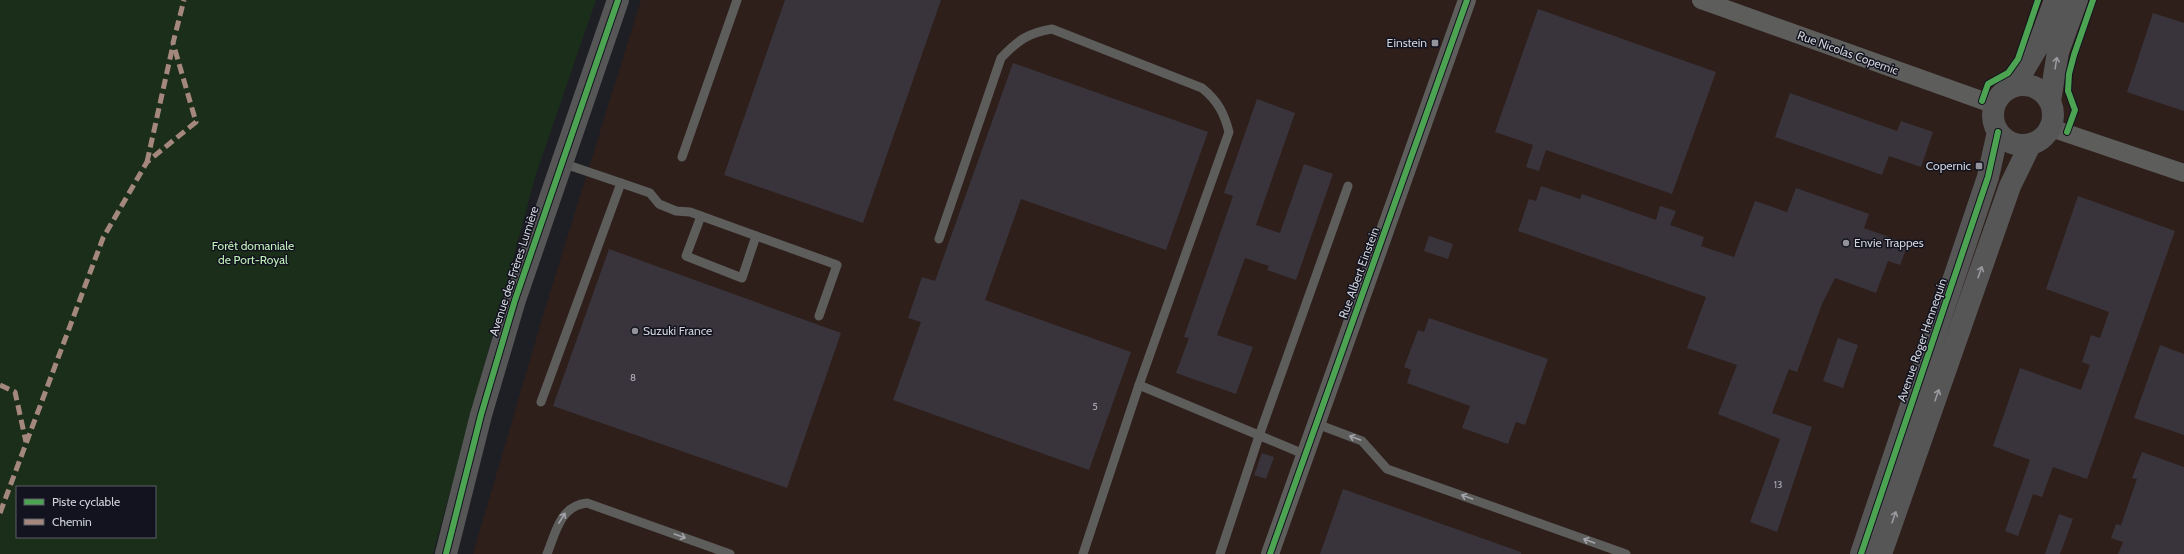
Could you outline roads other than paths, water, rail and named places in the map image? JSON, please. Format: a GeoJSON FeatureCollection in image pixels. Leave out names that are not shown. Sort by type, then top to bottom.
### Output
{"type":"FeatureCollection","features":[{"type":"Feature","properties":{"kind":"street","name":"Avenue des Frères Lumière"},"geometry":{"type":"LineString","coordinates":[[446,554],[481,415],[515,300],[561,162],[618,0]]}},
{"type":"Feature","properties":{"kind":"street","name":"Rue Albert Einstein"},"geometry":{"type":"LineString","coordinates":[[1270,554],[1467,0]]}},
{"type":"Feature","properties":{"kind":"street","name":"Rue Nicolas Copernic"},"geometry":{"type":"LineString","coordinates":[[1701,0],[1995,105]]}},
{"type":"Feature","properties":{"kind":"street"},"geometry":{"type":"LineString","coordinates":[[2014,86],[2038,46],[2055,0]]}},
{"type":"Feature","properties":{"kind":"street"},"geometry":{"type":"LineString","coordinates":[[2050,101],[2058,52],[2076,0]]}},
{"type":"Feature","properties":{"kind":"street"},"geometry":{"type":"LineString","coordinates":[[1995,105],[2006,91],[2014,86],[2025,85],[2035,87],[2044,93],[2050,101],[2053,110],[2051,128],[2046,136],[2030,144],[2012,143],[1998,132]]}},
{"type":"Feature","properties":{"kind":"street","name":"Avenue Roger Hennequin"},"geometry":{"type":"LineString","coordinates":[[1861,554],[1988,177],[1998,132],[1994,123],[1995,105]]}},
{"type":"Feature","properties":{"kind":"street"},"geometry":{"type":"LineString","coordinates":[[2051,128],[2184,173]]}},
{"type":"Feature","properties":{"kind":"street"},"geometry":{"type":"LineString","coordinates":[[1881,554],[2010,186],[2030,144]]}},
{"type":"Feature","properties":{"kind":"lane"},"geometry":{"type":"LineString","coordinates":[[682,157],[737,0]]}},
{"type":"Feature","properties":{"kind":"lane"},"geometry":{"type":"LineString","coordinates":[[939,239],[1001,58],[1014,43],[1034,32],[1052,28],[1202,88],[1215,99],[1224,114],[1228,132],[1138,385],[1083,554]]}},
{"type":"Feature","properties":{"kind":"lane"},"geometry":{"type":"LineString","coordinates":[[561,162],[650,193],[658,204],[676,210],[690,212],[837,265],[819,316]]}},
{"type":"Feature","properties":{"kind":"lane"},"geometry":{"type":"LineString","coordinates":[[541,402],[620,183]]}},
{"type":"Feature","properties":{"kind":"lane"},"geometry":{"type":"LineString","coordinates":[[1220,554],[1259,436],[1348,186]]}},
{"type":"Feature","properties":{"kind":"lane"},"geometry":{"type":"LineString","coordinates":[[701,216],[686,256],[742,278],[756,236]]}},
{"type":"Feature","properties":{"kind":"lane"},"geometry":{"type":"LineString","coordinates":[[1138,385],[1306,455]]}},
{"type":"Feature","properties":{"kind":"lane"},"geometry":{"type":"LineString","coordinates":[[1317,424],[1362,441],[1387,469],[1626,554]]}},
{"type":"Feature","properties":{"kind":"lane"},"geometry":{"type":"LineString","coordinates":[[547,554],[561,517],[577,504],[587,503],[730,554]]}},
{"type":"Feature","properties":{"kind":"place","name":"Einstein"},"geometry":{"type":"Point","coordinates":[1435,43]}},
{"type":"Feature","properties":{"kind":"place","name":"Copernic"},"geometry":{"type":"Point","coordinates":[1979,166]}},
{"type":"Feature","properties":{"kind":"place","name":"Envie Trappes"},"geometry":{"type":"Point","coordinates":[1846,243]}},
{"type":"Feature","properties":{"kind":"place","name":"Suzuki France"},"geometry":{"type":"Point","coordinates":[635,331]}},
{"type":"Feature","properties":{"kind":"park label","name":"Forêt domaniale de Port-Royal"},"geometry":{"type":"Point","coordinates":[253,253]}}]}
